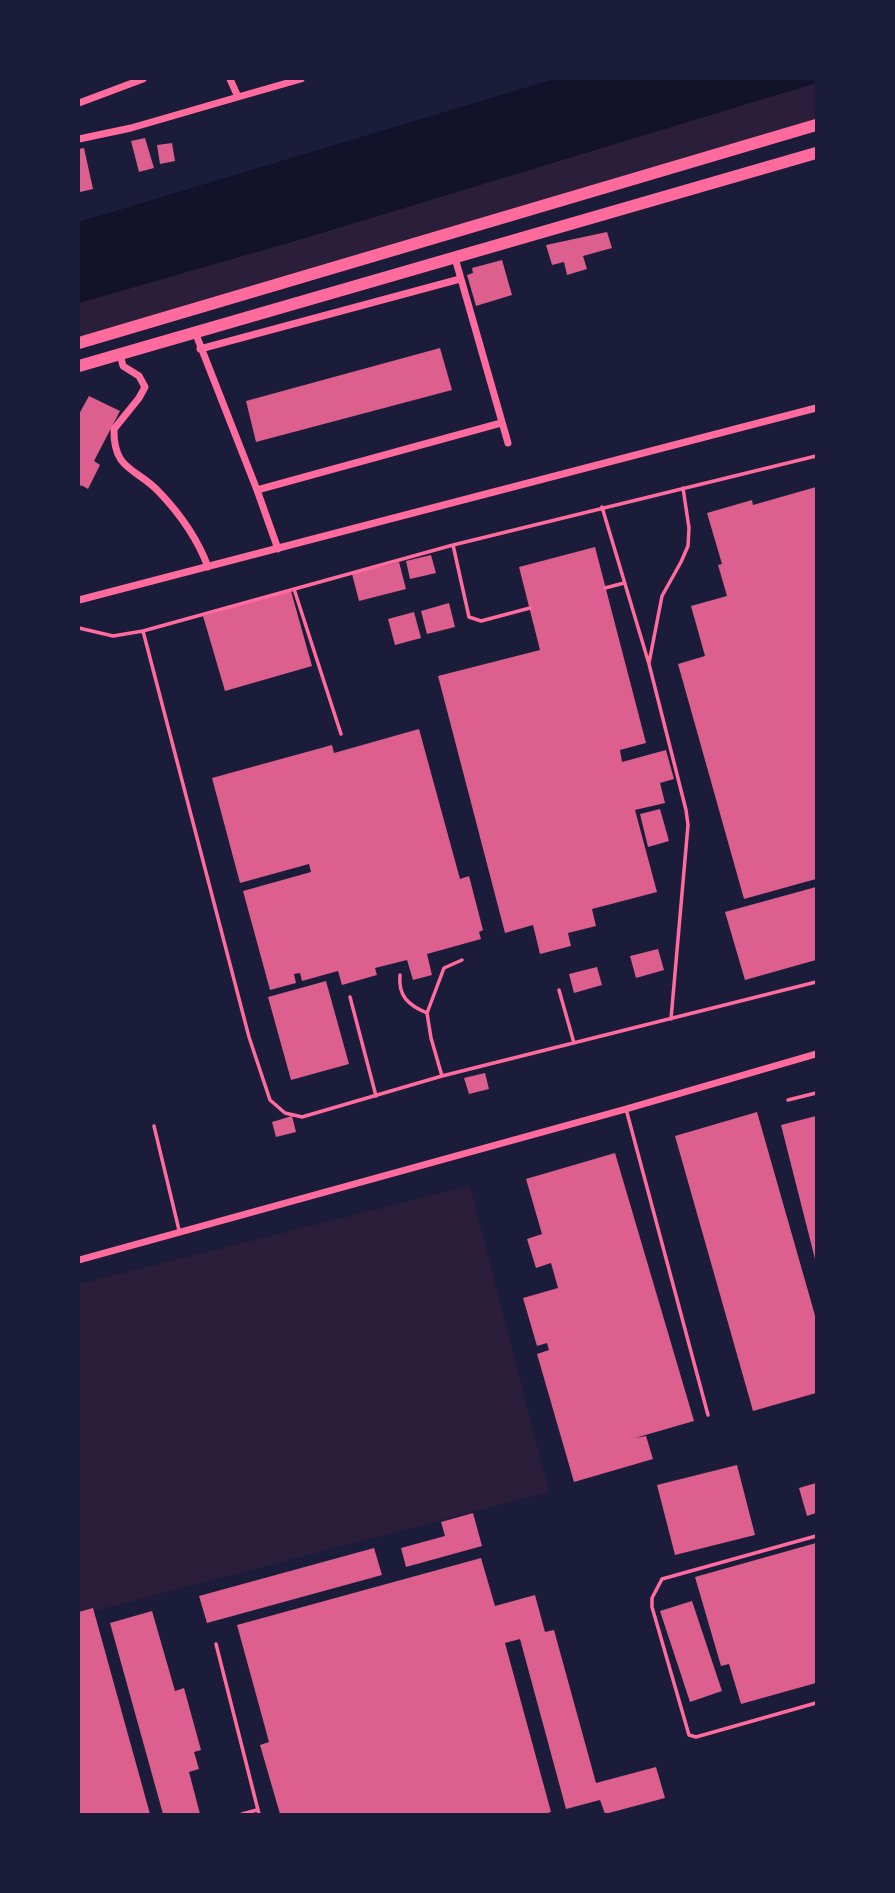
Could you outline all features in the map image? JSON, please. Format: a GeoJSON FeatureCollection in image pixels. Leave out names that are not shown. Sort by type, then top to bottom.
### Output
{"type":"FeatureCollection","features":[{"type":"Feature","properties":{"kind":"main road"},"geometry":{"type":"LineString","coordinates":[[79,343],[816,125]]}},
{"type":"Feature","properties":{"kind":"main road"},"geometry":{"type":"LineString","coordinates":[[79,366],[816,153]]}},
{"type":"Feature","properties":{"kind":"street"},"geometry":{"type":"LineString","coordinates":[[79,103],[143,79]]}},
{"type":"Feature","properties":{"kind":"street"},"geometry":{"type":"LineString","coordinates":[[230,79],[238,97]]}},
{"type":"Feature","properties":{"kind":"street"},"geometry":{"type":"LineString","coordinates":[[79,139],[131,128],[301,79]]}},
{"type":"Feature","properties":{"kind":"street"},"geometry":{"type":"LineString","coordinates":[[455,258],[508,443]]}},
{"type":"Feature","properties":{"kind":"street"},"geometry":{"type":"LineString","coordinates":[[200,349],[460,279]]}},
{"type":"Feature","properties":{"kind":"street"},"geometry":{"type":"LineString","coordinates":[[195,332],[278,549]]}},
{"type":"Feature","properties":{"kind":"street"},"geometry":{"type":"LineString","coordinates":[[120,354],[123,366],[139,376],[145,387],[114,429],[116,450],[124,464],[158,489],[178,513],[202,551],[208,567]]}},
{"type":"Feature","properties":{"kind":"street"},"geometry":{"type":"LineString","coordinates":[[79,600],[816,408]]}},
{"type":"Feature","properties":{"kind":"street"},"geometry":{"type":"LineString","coordinates":[[257,490],[501,423]]}},
{"type":"Feature","properties":{"kind":"street"},"geometry":{"type":"LineString","coordinates":[[79,1260],[816,1054]]}},
{"type":"Feature","properties":{"kind":"lane"},"geometry":{"type":"LineString","coordinates":[[79,628],[113,636],[143,631],[453,545],[816,456]]}},
{"type":"Feature","properties":{"kind":"lane"},"geometry":{"type":"LineString","coordinates":[[649,664],[662,596],[688,546],[689,528],[682,488]]}},
{"type":"Feature","properties":{"kind":"lane"},"geometry":{"type":"LineString","coordinates":[[602,508],[649,664],[688,825],[670,1019]]}},
{"type":"Feature","properties":{"kind":"lane"},"geometry":{"type":"LineString","coordinates":[[453,545],[469,617],[481,621],[530,608]]}},
{"type":"Feature","properties":{"kind":"lane"},"geometry":{"type":"LineString","coordinates":[[605,588],[624,583]]}},
{"type":"Feature","properties":{"kind":"lane"},"geometry":{"type":"LineString","coordinates":[[294,589],[341,734]]}},
{"type":"Feature","properties":{"kind":"lane"},"geometry":{"type":"LineString","coordinates":[[143,631],[249,1037],[270,1100],[285,1113],[302,1117],[442,1076],[816,982]]}},
{"type":"Feature","properties":{"kind":"lane"},"geometry":{"type":"LineString","coordinates":[[442,1076],[427,1013],[444,968],[462,960]]}},
{"type":"Feature","properties":{"kind":"lane"},"geometry":{"type":"LineString","coordinates":[[400,975],[398,986],[402,994],[427,1013]]}},
{"type":"Feature","properties":{"kind":"lane"},"geometry":{"type":"LineString","coordinates":[[559,990],[574,1043]]}},
{"type":"Feature","properties":{"kind":"lane"},"geometry":{"type":"LineString","coordinates":[[350,997],[376,1096]]}},
{"type":"Feature","properties":{"kind":"lane"},"geometry":{"type":"LineString","coordinates":[[788,1100],[816,1093]]}},
{"type":"Feature","properties":{"kind":"lane"},"geometry":{"type":"LineString","coordinates":[[626,1109],[708,1415]]}},
{"type":"Feature","properties":{"kind":"lane"},"geometry":{"type":"LineString","coordinates":[[155,1126],[180,1232]]}},
{"type":"Feature","properties":{"kind":"lane"},"geometry":{"type":"LineString","coordinates":[[816,1536],[663,1580],[652,1598],[652,1607],[689,1735],[696,1737],[816,1703]]}},
{"type":"Feature","properties":{"kind":"lane"},"geometry":{"type":"LineString","coordinates":[[216,1644],[258,1812],[242,1814]]}},
{"type":"Feature","properties":{"kind":"shaded area"},"geometry":{"type":"Polygon","coordinates":[[[554,79],[816,79],[816,83],[302,239],[79,303],[79,222],[554,79]]]}},
{"type":"Feature","properties":{"kind":"shaded area"},"geometry":{"type":"Polygon","coordinates":[[[816,83],[816,125],[79,343],[79,303],[291,242],[816,83]]]}},
{"type":"Feature","properties":{"kind":"shaded area"},"geometry":{"type":"Polygon","coordinates":[[[470,1186],[549,1492],[79,1615],[79,1284],[470,1186]]]}},
{"type":"Feature","properties":{"kind":"building"},"geometry":{"type":"Polygon","coordinates":[[[145,138],[154,168],[139,172],[131,141],[145,138]]]}},
{"type":"Feature","properties":{"kind":"building"},"geometry":{"type":"Polygon","coordinates":[[[172,143],[175,161],[160,164],[157,145],[172,143]]]}},
{"type":"Feature","properties":{"kind":"building"},"geometry":{"type":"Polygon","coordinates":[[[84,148],[93,189],[80,192],[79,149],[84,148]]]}},
{"type":"Feature","properties":{"kind":"building"},"geometry":{"type":"Polygon","coordinates":[[[607,232],[612,248],[583,256],[587,269],[567,275],[564,262],[552,265],[546,245],[607,232]]]}},
{"type":"Feature","properties":{"kind":"building"},"geometry":{"type":"Polygon","coordinates":[[[502,260],[512,295],[476,306],[467,275],[473,273],[472,268],[502,260]]]}},
{"type":"Feature","properties":{"kind":"building"},"geometry":{"type":"Polygon","coordinates":[[[440,348],[452,390],[256,442],[246,401],[440,348]]]}},
{"type":"Feature","properties":{"kind":"building"},"geometry":{"type":"Polygon","coordinates":[[[89,396],[120,411],[94,461],[100,465],[88,489],[81,485],[79,489],[79,414],[89,396]]]}},
{"type":"Feature","properties":{"kind":"building"},"geometry":{"type":"Polygon","coordinates":[[[816,487],[816,879],[744,899],[678,664],[705,656],[691,606],[727,596],[718,565],[722,564],[707,513],[752,500],[753,505],[816,487]]]}},
{"type":"Feature","properties":{"kind":"building"},"geometry":{"type":"Polygon","coordinates":[[[595,547],[646,743],[620,750],[622,762],[666,750],[674,779],[660,783],[665,803],[635,810],[657,892],[592,909],[596,926],[568,933],[571,946],[540,954],[533,925],[505,933],[438,676],[540,650],[519,567],[595,547]]]}},
{"type":"Feature","properties":{"kind":"building"},"geometry":{"type":"Polygon","coordinates":[[[431,555],[436,573],[410,579],[406,561],[431,555]]]}},
{"type":"Feature","properties":{"kind":"building"},"geometry":{"type":"Polygon","coordinates":[[[399,562],[406,589],[359,601],[352,574],[399,562]]]}},
{"type":"Feature","properties":{"kind":"building"},"geometry":{"type":"Polygon","coordinates":[[[291,591],[312,666],[225,691],[203,616],[291,591]]]}},
{"type":"Feature","properties":{"kind":"building"},"geometry":{"type":"Polygon","coordinates":[[[449,603],[455,627],[427,634],[421,611],[449,603]]]}},
{"type":"Feature","properties":{"kind":"building"},"geometry":{"type":"Polygon","coordinates":[[[414,612],[421,638],[395,645],[388,619],[414,612]]]}},
{"type":"Feature","properties":{"kind":"building"},"geometry":{"type":"Polygon","coordinates":[[[419,729],[460,879],[469,876],[483,930],[479,932],[481,939],[427,954],[432,975],[413,980],[407,960],[375,968],[377,975],[342,985],[338,971],[302,981],[300,973],[294,974],[296,983],[270,990],[243,891],[311,872],[309,864],[240,883],[212,778],[332,745],[334,753],[419,729]]]}},
{"type":"Feature","properties":{"kind":"building"},"geometry":{"type":"Polygon","coordinates":[[[660,809],[669,841],[648,847],[640,814],[660,809]]]}},
{"type":"Feature","properties":{"kind":"building"},"geometry":{"type":"Polygon","coordinates":[[[816,887],[816,960],[745,980],[725,912],[816,887]]]}},
{"type":"Feature","properties":{"kind":"building"},"geometry":{"type":"Polygon","coordinates":[[[658,949],[664,970],[636,978],[630,956],[658,949]]]}},
{"type":"Feature","properties":{"kind":"building"},"geometry":{"type":"Polygon","coordinates":[[[597,967],[602,985],[574,993],[569,974],[597,967]]]}},
{"type":"Feature","properties":{"kind":"building"},"geometry":{"type":"Polygon","coordinates":[[[326,981],[349,1064],[291,1080],[268,997],[326,981]]]}},
{"type":"Feature","properties":{"kind":"building"},"geometry":{"type":"Polygon","coordinates":[[[485,1073],[489,1089],[469,1094],[464,1078],[485,1073]]]}},
{"type":"Feature","properties":{"kind":"building"},"geometry":{"type":"Polygon","coordinates":[[[757,1112],[816,1319],[816,1393],[753,1411],[675,1136],[757,1112]]]}},
{"type":"Feature","properties":{"kind":"building"},"geometry":{"type":"Polygon","coordinates":[[[292,1116],[296,1132],[276,1137],[272,1122],[292,1116]]]}},
{"type":"Feature","properties":{"kind":"building"},"geometry":{"type":"Polygon","coordinates":[[[816,1116],[816,1259],[815,1259],[781,1125],[816,1116]]]}},
{"type":"Feature","properties":{"kind":"building"},"geometry":{"type":"Polygon","coordinates":[[[615,1153],[694,1421],[635,1438],[646,1436],[653,1459],[574,1482],[537,1354],[549,1350],[547,1343],[537,1346],[523,1298],[558,1288],[551,1263],[536,1268],[527,1239],[542,1234],[526,1179],[615,1153]]]}},
{"type":"Feature","properties":{"kind":"building"},"geometry":{"type":"Polygon","coordinates":[[[737,1465],[755,1535],[675,1555],[657,1485],[737,1465]]]}},
{"type":"Feature","properties":{"kind":"building"},"geometry":{"type":"Polygon","coordinates":[[[816,1483],[816,1513],[807,1516],[799,1488],[816,1483]]]}},
{"type":"Feature","properties":{"kind":"building"},"geometry":{"type":"Polygon","coordinates":[[[473,1513],[482,1546],[406,1567],[401,1548],[445,1536],[441,1522],[473,1513]]]}},
{"type":"Feature","properties":{"kind":"building"},"geometry":{"type":"Polygon","coordinates":[[[816,1543],[816,1683],[741,1704],[729,1664],[721,1666],[695,1577],[816,1543]]]}},
{"type":"Feature","properties":{"kind":"building"},"geometry":{"type":"Polygon","coordinates":[[[374,1548],[382,1575],[207,1623],[199,1596],[374,1548]]]}},
{"type":"Feature","properties":{"kind":"building"},"geometry":{"type":"Polygon","coordinates":[[[481,1558],[495,1606],[535,1595],[545,1632],[554,1630],[596,1783],[656,1767],[665,1798],[605,1814],[600,1800],[566,1809],[520,1639],[505,1643],[551,1812],[280,1814],[260,1745],[269,1742],[237,1625],[481,1558]]]}},
{"type":"Feature","properties":{"kind":"building"},"geometry":{"type":"Polygon","coordinates":[[[692,1601],[722,1691],[690,1702],[660,1611],[692,1601]]]}},
{"type":"Feature","properties":{"kind":"building"},"geometry":{"type":"Polygon","coordinates":[[[93,1608],[150,1814],[79,1814],[79,1612],[93,1608]]]}},
{"type":"Feature","properties":{"kind":"building"},"geometry":{"type":"Polygon","coordinates":[[[152,1611],[175,1691],[184,1688],[201,1750],[194,1752],[199,1769],[189,1772],[200,1814],[163,1814],[110,1623],[152,1611]]]}},
{"type":"Feature","properties":{"kind":"waterway"},"geometry":{"type":"LineString","coordinates":[[501,135],[690,79]]}}]}
